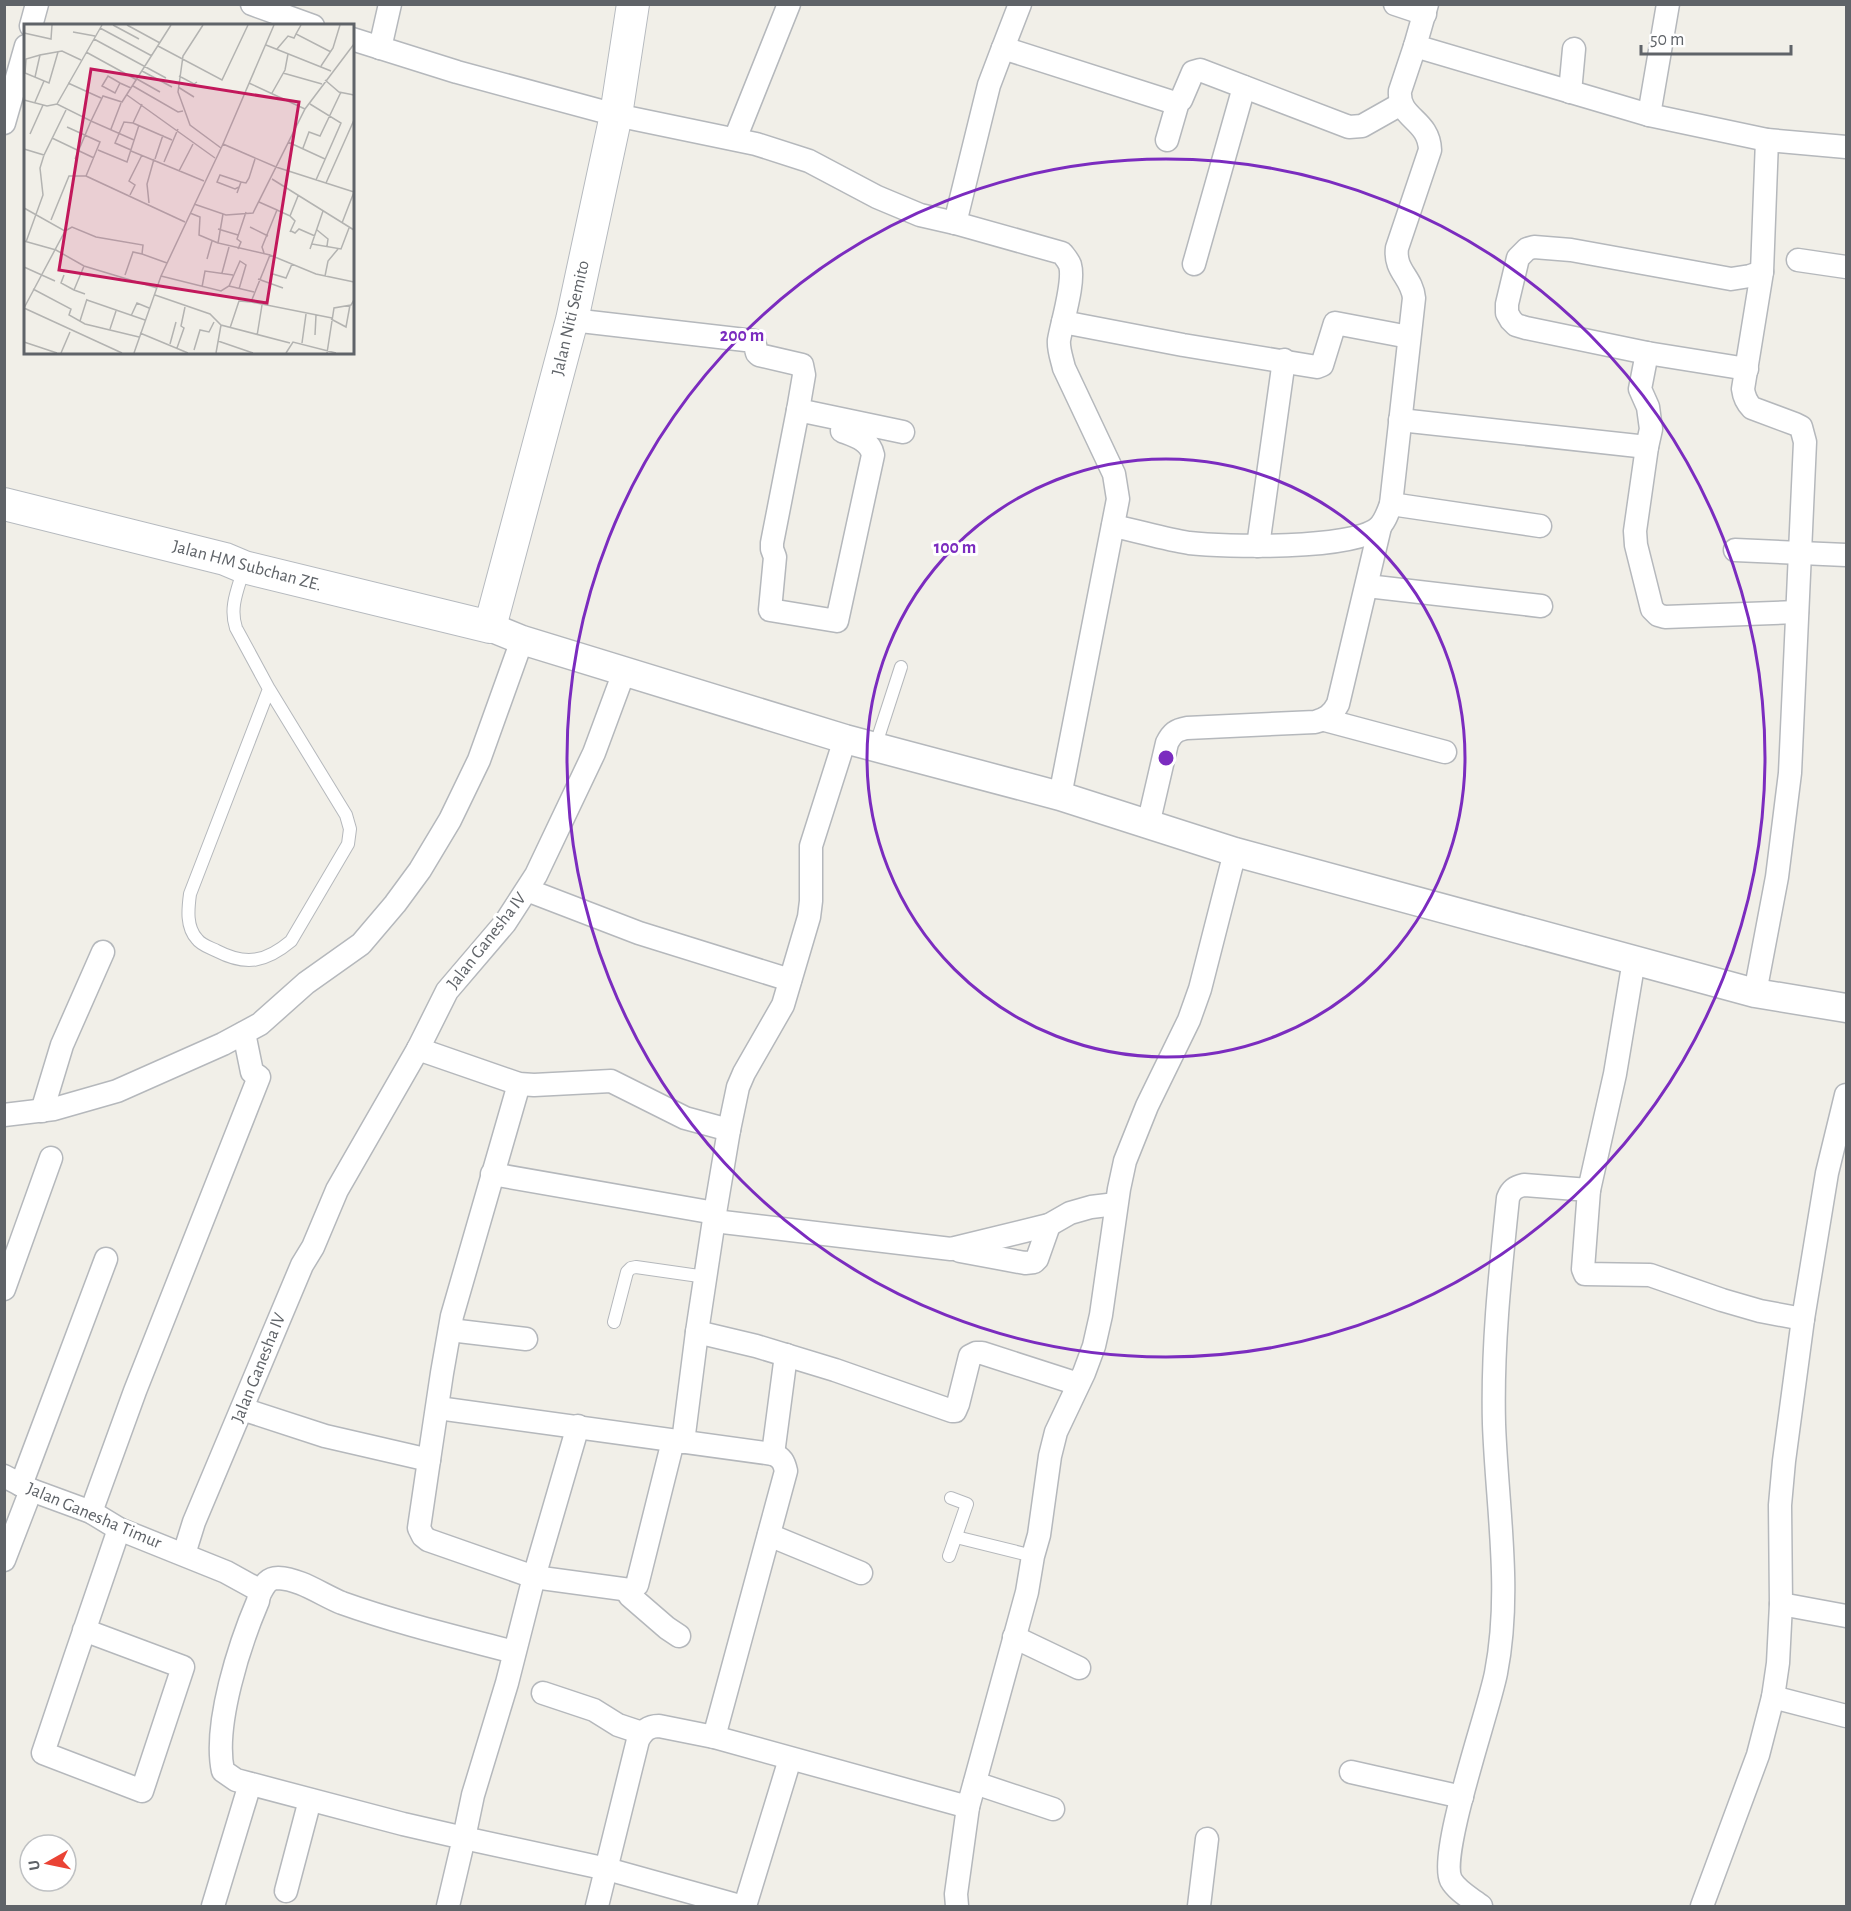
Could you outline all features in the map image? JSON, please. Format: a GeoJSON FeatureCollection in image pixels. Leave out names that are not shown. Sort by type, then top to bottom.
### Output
{"type":"FeatureCollection","features":[{"type":"Feature","properties":{"kind":"main road","name":"Jalan Niti Semito"},"geometry":{"type":"LineString","coordinates":[[490,627],[572,320],[616,115],[633,4]]}},
{"type":"Feature","properties":{"kind":"main road","name":"Jalan HM Subchan ZE."},"geometry":{"type":"LineString","coordinates":[[4,504],[225,559],[244,567],[490,627]]}},
{"type":"Feature","properties":{"kind":"street"},"geometry":{"type":"LineString","coordinates":[[32,24],[37,4]]}},
{"type":"Feature","properties":{"kind":"street"},"geometry":{"type":"LineString","coordinates":[[252,4],[307,24]]}},
{"type":"Feature","properties":{"kind":"street"},"geometry":{"type":"LineString","coordinates":[[380,48],[390,4]]}},
{"type":"Feature","properties":{"kind":"street"},"geometry":{"type":"LineString","coordinates":[[735,139],[789,4]]}},
{"type":"Feature","properties":{"kind":"street"},"geometry":{"type":"LineString","coordinates":[[955,223],[989,85],[1020,4]]}},
{"type":"Feature","properties":{"kind":"street"},"geometry":{"type":"LineString","coordinates":[[1149,825],[1167,742],[1177,730],[1315,722],[1324,720],[1332,714],[1338,704],[1380,527],[1391,504],[1414,298],[1413,291],[1397,263],[1397,248],[1430,150],[1428,134],[1403,109],[1400,91],[1426,9],[1395,4]]}},
{"type":"Feature","properties":{"kind":"street"},"geometry":{"type":"LineString","coordinates":[[1649,115],[1668,4]]}},
{"type":"Feature","properties":{"kind":"street"},"geometry":{"type":"LineString","coordinates":[[354,40],[457,72],[616,115],[735,139],[809,161],[920,215],[1062,253],[1071,270],[1059,342],[1064,368],[1108,460],[1117,486],[1118,499],[1060,796]]}},
{"type":"Feature","properties":{"kind":"street"},"geometry":{"type":"LineString","coordinates":[[1415,46],[1649,115],[1767,140],[1846,147]]}},
{"type":"Feature","properties":{"kind":"street"},"geometry":{"type":"LineString","coordinates":[[1003,48],[1179,102]]}},
{"type":"Feature","properties":{"kind":"street"},"geometry":{"type":"LineString","coordinates":[[1570,92],[1574,49]]}},
{"type":"Feature","properties":{"kind":"street"},"geometry":{"type":"LineString","coordinates":[[4,123],[24,52]]}},
{"type":"Feature","properties":{"kind":"street"},"geometry":{"type":"LineString","coordinates":[[1167,140],[1179,102],[1196,70],[1349,127],[1362,126],[1401,104]]}},
{"type":"Feature","properties":{"kind":"street"},"geometry":{"type":"LineString","coordinates":[[1194,264],[1244,87]]}},
{"type":"Feature","properties":{"kind":"street"},"geometry":{"type":"LineString","coordinates":[[1755,993],[1777,877],[1790,773],[1805,442],[1801,427],[1758,411],[1747,404],[1743,389],[1762,272],[1767,140]]}},
{"type":"Feature","properties":{"kind":"street"},"geometry":{"type":"LineString","coordinates":[[1747,369],[1647,353],[1516,325],[1507,313],[1507,304],[1518,258],[1521,253],[1534,248],[1571,250],[1731,279],[1762,272]]}},
{"type":"Feature","properties":{"kind":"street"},"geometry":{"type":"LineString","coordinates":[[1798,260],[1846,267]]}},
{"type":"Feature","properties":{"kind":"street"},"geometry":{"type":"LineString","coordinates":[[572,320],[754,342],[759,355],[802,365],[804,375],[772,543],[776,557],[770,610],[837,621],[873,455],[868,444],[842,431],[844,420]]}},
{"type":"Feature","properties":{"kind":"street"},"geometry":{"type":"LineString","coordinates":[[1064,322],[1183,345],[1317,367],[1322,365],[1335,323],[1409,337]]}},
{"type":"Feature","properties":{"kind":"street"},"geometry":{"type":"LineString","coordinates":[[1647,353],[1640,389],[1648,407],[1651,422],[1635,531],[1636,545],[1652,609],[1658,615],[1665,617],[1797,612]]}},
{"type":"Feature","properties":{"kind":"street"},"geometry":{"type":"LineString","coordinates":[[1258,546],[1284,360]]}},
{"type":"Feature","properties":{"kind":"street"},"geometry":{"type":"LineString","coordinates":[[798,410],[903,432]]}},
{"type":"Feature","properties":{"kind":"street"},"geometry":{"type":"LineString","coordinates":[[1400,420],[1647,447]]}},
{"type":"Feature","properties":{"kind":"street"},"geometry":{"type":"LineString","coordinates":[[1391,504],[1540,526]]}},
{"type":"Feature","properties":{"kind":"street"},"geometry":{"type":"LineString","coordinates":[[1113,526],[1189,543],[1258,546],[1352,539],[1367,535],[1380,527]]}},
{"type":"Feature","properties":{"kind":"street"},"geometry":{"type":"LineString","coordinates":[[1735,550],[1846,555]]}},
{"type":"Feature","properties":{"kind":"street"},"geometry":{"type":"LineString","coordinates":[[1367,586],[1542,606]]}},
{"type":"Feature","properties":{"kind":"street"},"geometry":{"type":"LineString","coordinates":[[490,627],[522,640],[845,739],[1060,796],[1235,852],[1755,993],[1846,1008]]}},
{"type":"Feature","properties":{"kind":"street"},"geometry":{"type":"LineString","coordinates":[[4,1115],[42,1111],[84,1102],[117,1091],[244,1033],[260,1023],[306,983],[361,944],[420,870],[450,820],[479,760],[522,640]]}},
{"type":"Feature","properties":{"kind":"street","name":"Jalan Ganesha IV"},"geometry":{"type":"LineString","coordinates":[[184,1554],[194,1521],[302,1265],[313,1247],[337,1190],[418,1049],[447,991],[505,923],[536,875],[589,762],[624,672]]}},
{"type":"Feature","properties":{"kind":"street"},"geometry":{"type":"LineString","coordinates":[[1324,720],[1445,752]]}},
{"type":"Feature","properties":{"kind":"street"},"geometry":{"type":"LineString","coordinates":[[519,1084],[450,1330],[419,1528],[428,1540],[534,1577],[626,1590],[637,1585],[678,1441],[738,1087],[783,1005],[809,917],[811,846],[845,739]]}},
{"type":"Feature","properties":{"kind":"street"},"geometry":{"type":"LineString","coordinates":[[957,1906],[956,1894],[968,1807],[1027,1592],[1056,1432],[1094,1346],[1125,1161],[1135,1133],[1189,1020],[1200,989],[1235,852]]}},
{"type":"Feature","properties":{"kind":"street"},"geometry":{"type":"LineString","coordinates":[[526,890],[639,933],[790,980]]}},
{"type":"Feature","properties":{"kind":"street"},"geometry":{"type":"LineString","coordinates":[[42,1111],[62,1045],[103,952]]}},
{"type":"Feature","properties":{"kind":"street"},"geometry":{"type":"LineString","coordinates":[[1634,960],[1615,1074],[1589,1190],[1583,1269],[1585,1274],[1650,1275],[1760,1311],[1803,1319]]}},
{"type":"Feature","properties":{"kind":"street"},"geometry":{"type":"LineString","coordinates":[[91,1512],[135,1391],[259,1077],[252,1072],[244,1033]]}},
{"type":"Feature","properties":{"kind":"street"},"geometry":{"type":"LineString","coordinates":[[418,1049],[519,1084],[611,1081],[685,1118],[729,1130]]}},
{"type":"Feature","properties":{"kind":"street"},"geometry":{"type":"LineString","coordinates":[[1702,1906],[1758,1755],[1773,1697],[1778,1663],[1781,1604],[1780,1538],[1783,1472],[1803,1319],[1827,1173],[1846,1095]]}},
{"type":"Feature","properties":{"kind":"street"},"geometry":{"type":"LineString","coordinates":[[4,1289],[51,1158]]}},
{"type":"Feature","properties":{"kind":"street"},"geometry":{"type":"LineString","coordinates":[[492,1174],[715,1217],[951,1249],[1025,1263],[1034,1262],[1037,1259],[1049,1225]]}},
{"type":"Feature","properties":{"kind":"street"},"geometry":{"type":"LineString","coordinates":[[1482,1906],[1455,1886],[1450,1879],[1448,1860],[1462,1797],[1496,1674],[1502,1628],[1502,1546],[1496,1475],[1494,1368],[1495,1320],[1508,1198],[1511,1191],[1524,1185],[1589,1190]]}},
{"type":"Feature","properties":{"kind":"street"},"geometry":{"type":"LineString","coordinates":[[951,1249],[1049,1225],[1077,1211],[1091,1207],[1116,1204]]}},
{"type":"Feature","properties":{"kind":"street"},"geometry":{"type":"LineString","coordinates":[[4,1560],[19,1484],[106,1259]]}},
{"type":"Feature","properties":{"kind":"street"},"geometry":{"type":"LineString","coordinates":[[450,1330],[526,1339]]}},
{"type":"Feature","properties":{"kind":"street"},"geometry":{"type":"LineString","coordinates":[[697,1332],[836,1370],[952,1411],[955,1411],[958,1404],[970,1356],[976,1353],[1078,1384]]}},
{"type":"Feature","properties":{"kind":"street"},"geometry":{"type":"LineString","coordinates":[[773,1454],[786,1355]]}},
{"type":"Feature","properties":{"kind":"street"},"geometry":{"type":"LineString","coordinates":[[438,1408],[578,1426],[773,1454],[780,1457],[786,1471],[714,1737]]}},
{"type":"Feature","properties":{"kind":"street"},"geometry":{"type":"LineString","coordinates":[[242,1409],[325,1436],[429,1461]]}},
{"type":"Feature","properties":{"kind":"street"},"geometry":{"type":"LineString","coordinates":[[448,1906],[473,1795],[507,1683],[534,1577],[578,1426]]}},
{"type":"Feature","properties":{"kind":"street","name":"Jalan Ganesha Timur"},"geometry":{"type":"LineString","coordinates":[[19,1484],[91,1512],[119,1529],[184,1554]]}},
{"type":"Feature","properties":{"kind":"street"},"geometry":{"type":"LineString","coordinates":[[84,1630],[183,1667],[142,1791],[43,1753],[84,1630],[119,1529]]}},
{"type":"Feature","properties":{"kind":"street"},"geometry":{"type":"LineString","coordinates":[[769,1535],[861,1573]]}},
{"type":"Feature","properties":{"kind":"street"},"geometry":{"type":"LineString","coordinates":[[184,1554],[252,1586],[257,1589],[259,1595]]}},
{"type":"Feature","properties":{"kind":"street"},"geometry":{"type":"LineString","coordinates":[[514,1652],[395,1620],[341,1602],[300,1584],[274,1578],[266,1582],[259,1595],[241,1647],[228,1696],[220,1745],[223,1771],[236,1780],[310,1800],[464,1838],[607,1869],[740,1906]]}},
{"type":"Feature","properties":{"kind":"street"},"geometry":{"type":"LineString","coordinates":[[626,1590],[630,1596],[679,1636]]}},
{"type":"Feature","properties":{"kind":"street"},"geometry":{"type":"LineString","coordinates":[[1781,1604],[1846,1616]]}},
{"type":"Feature","properties":{"kind":"street"},"geometry":{"type":"LineString","coordinates":[[1014,1637],[1079,1668]]}},
{"type":"Feature","properties":{"kind":"street"},"geometry":{"type":"LineString","coordinates":[[543,1693],[594,1710],[618,1725],[642,1733]]}},
{"type":"Feature","properties":{"kind":"street"},"geometry":{"type":"LineString","coordinates":[[1773,1697],[1846,1716]]}},
{"type":"Feature","properties":{"kind":"street"},"geometry":{"type":"LineString","coordinates":[[597,1906],[638,1740],[642,1733],[653,1726],[714,1737],[968,1807]]}},
{"type":"Feature","properties":{"kind":"street"},"geometry":{"type":"LineString","coordinates":[[745,1906],[790,1758]]}},
{"type":"Feature","properties":{"kind":"street"},"geometry":{"type":"LineString","coordinates":[[1351,1772],[1462,1797]]}},
{"type":"Feature","properties":{"kind":"street"},"geometry":{"type":"LineString","coordinates":[[975,1783],[1053,1809]]}},
{"type":"Feature","properties":{"kind":"street"},"geometry":{"type":"LineString","coordinates":[[213,1906],[250,1784]]}},
{"type":"Feature","properties":{"kind":"street"},"geometry":{"type":"LineString","coordinates":[[286,1891],[310,1800]]}},
{"type":"Feature","properties":{"kind":"street"},"geometry":{"type":"LineString","coordinates":[[1198,1906],[1206,1839]]}},
{"type":"Feature","properties":{"kind":"lane"},"geometry":{"type":"LineString","coordinates":[[244,567],[232,606],[236,628],[269,689],[346,815],[350,837],[291,941],[270,956],[246,961],[232,958],[198,941],[189,922],[188,909],[190,894],[269,689]]}},
{"type":"Feature","properties":{"kind":"lane"},"geometry":{"type":"LineString","coordinates":[[875,747],[901,667]]}},
{"type":"Feature","properties":{"kind":"lane"},"geometry":{"type":"LineString","coordinates":[[614,1322],[627,1272],[631,1268],[705,1277]]}},
{"type":"Feature","properties":{"kind":"lane"},"geometry":{"type":"LineString","coordinates":[[949,1556],[967,1504],[951,1498]]}},
{"type":"Feature","properties":{"kind":"lane"},"geometry":{"type":"LineString","coordinates":[[956,1537],[1033,1556]]}}]}
